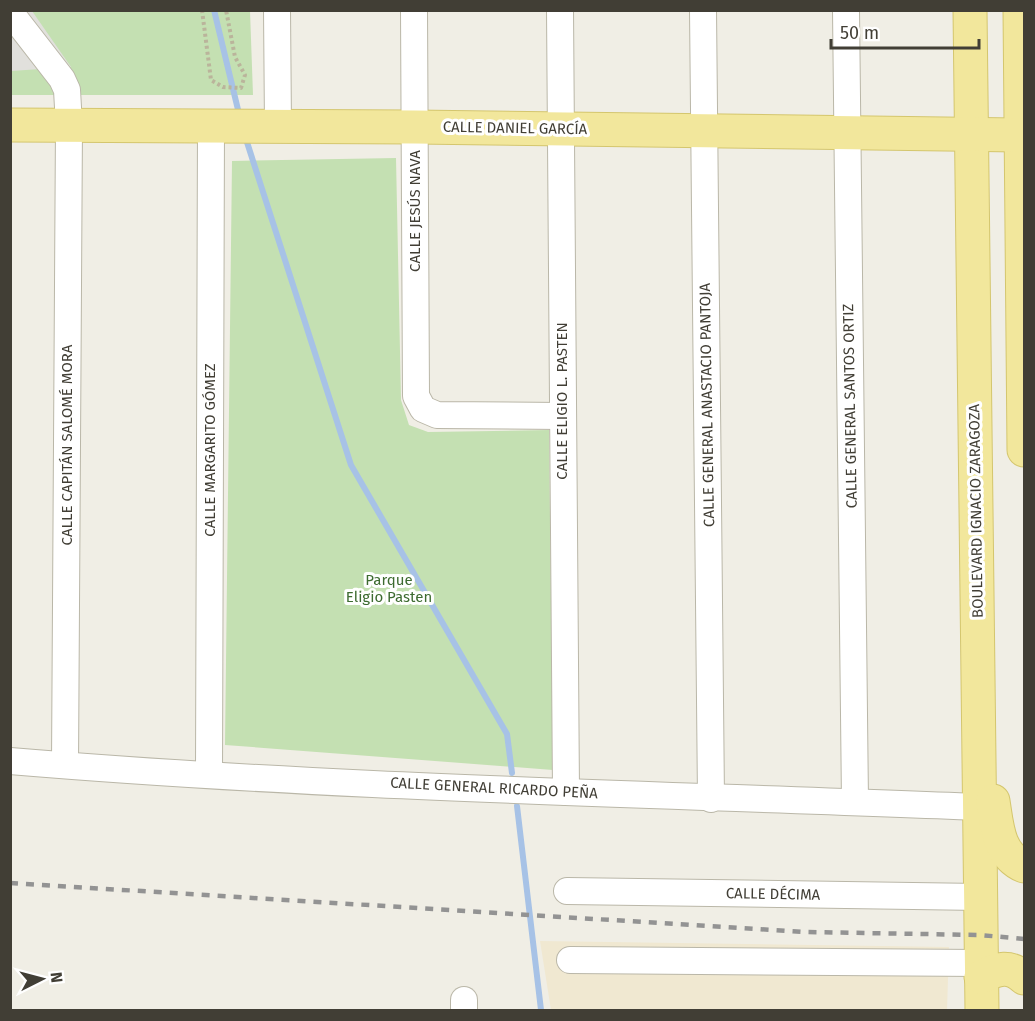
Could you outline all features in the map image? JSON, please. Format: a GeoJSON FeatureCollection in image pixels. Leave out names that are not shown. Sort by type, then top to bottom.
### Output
{"type":"FeatureCollection","features":[{"type":"Feature","properties":{"kind":"main road","name":"BOULEVARD IGNACIO ZARAGOZA"},"geometry":{"type":"LineString","coordinates":[[970,10],[982,1011]]}},
{"type":"Feature","properties":{"kind":"main road"},"geometry":{"type":"LineString","coordinates":[[1020,10],[1024,450]]}},
{"type":"Feature","properties":{"kind":"main road","name":"CALLE DANIEL GARCÍA"},"geometry":{"type":"LineString","coordinates":[[10,125],[243,125],[1022,135]]}},
{"type":"Feature","properties":{"kind":"main road"},"geometry":{"type":"LineString","coordinates":[[978,744],[989,775],[1000,838],[1009,856],[1024,866]]}},
{"type":"Feature","properties":{"kind":"main road"},"geometry":{"type":"LineString","coordinates":[[981,970],[1007,968],[1016,971],[1024,978]]}},
{"type":"Feature","properties":{"kind":"street","name":"CALLE MARGARITO GÓMEZ"},"geometry":{"type":"LineString","coordinates":[[209,774],[243,125],[277,10]]}},
{"type":"Feature","properties":{"kind":"street","name":"CALLE JESÚS NAVA"},"geometry":{"type":"LineString","coordinates":[[414,10],[414,380],[416,396],[423,409],[437,415],[562,416]]}},
{"type":"Feature","properties":{"kind":"street","name":"CALLE ELIGIO L. PASTEN"},"geometry":{"type":"LineString","coordinates":[[560,10],[566,792]]}},
{"type":"Feature","properties":{"kind":"street","name":"CALLE GENERAL ANASTACIO PANTOJA"},"geometry":{"type":"LineString","coordinates":[[704,10],[711,799]]}},
{"type":"Feature","properties":{"kind":"street","name":"CALLE GENERAL SANTOS ORTIZ"},"geometry":{"type":"LineString","coordinates":[[846,10],[855,802]]}},
{"type":"Feature","properties":{"kind":"street","name":"CALLE CAPITÁN SALOMÉ MORA"},"geometry":{"type":"LineString","coordinates":[[10,12],[62,79],[67,90],[69,125],[65,765]]}},
{"type":"Feature","properties":{"kind":"street","name":"CALLE GENERAL RICARDO PEÑA"},"geometry":{"type":"LineString","coordinates":[[10,761],[209,774],[711,799],[979,807]]}},
{"type":"Feature","properties":{"kind":"street","name":"CALLE DÉCIMA"},"geometry":{"type":"LineString","coordinates":[[567,891],[980,897]]}},
{"type":"Feature","properties":{"kind":"street"},"geometry":{"type":"LineString","coordinates":[[570,960],[981,970]]}},
{"type":"Feature","properties":{"kind":"path"},"geometry":{"type":"LineString","coordinates":[[202,10],[211,80],[223,87],[241,88],[245,75],[236,57],[226,10]]}},
{"type":"Feature","properties":{"kind":"shaded area"},"geometry":{"type":"Polygon","coordinates":[[[11,11],[32,11],[71,67],[11,71],[11,11]]]}},
{"type":"Feature","properties":{"kind":"shaded area"},"geometry":{"type":"Polygon","coordinates":[[[540,941],[949,947],[947,1010],[551,1010],[540,941]]]}},
{"type":"Feature","properties":{"kind":"green space"},"geometry":{"type":"Polygon","coordinates":[[[10,11],[250,11],[253,95],[11,95],[10,11]]]}},
{"type":"Feature","properties":{"kind":"green space","name":"Parque Eligio Pasten"},"geometry":{"type":"Polygon","coordinates":[[[396,158],[401,400],[409,425],[428,432],[549,430],[553,770],[225,745],[232,161],[396,158]]]}},
{"type":"Feature","properties":{"kind":"waterway"},"geometry":{"type":"LineString","coordinates":[[214,10],[240,118]]}},
{"type":"Feature","properties":{"kind":"waterway"},"geometry":{"type":"LineString","coordinates":[[245,136],[351,465],[507,734],[512,773]]}},
{"type":"Feature","properties":{"kind":"waterway"},"geometry":{"type":"LineString","coordinates":[[517,806],[541,1010]]}},
{"type":"Feature","properties":{"kind":"railway"},"geometry":{"type":"LineString","coordinates":[[10,883],[806,932],[980,935],[1024,939]]}}]}
